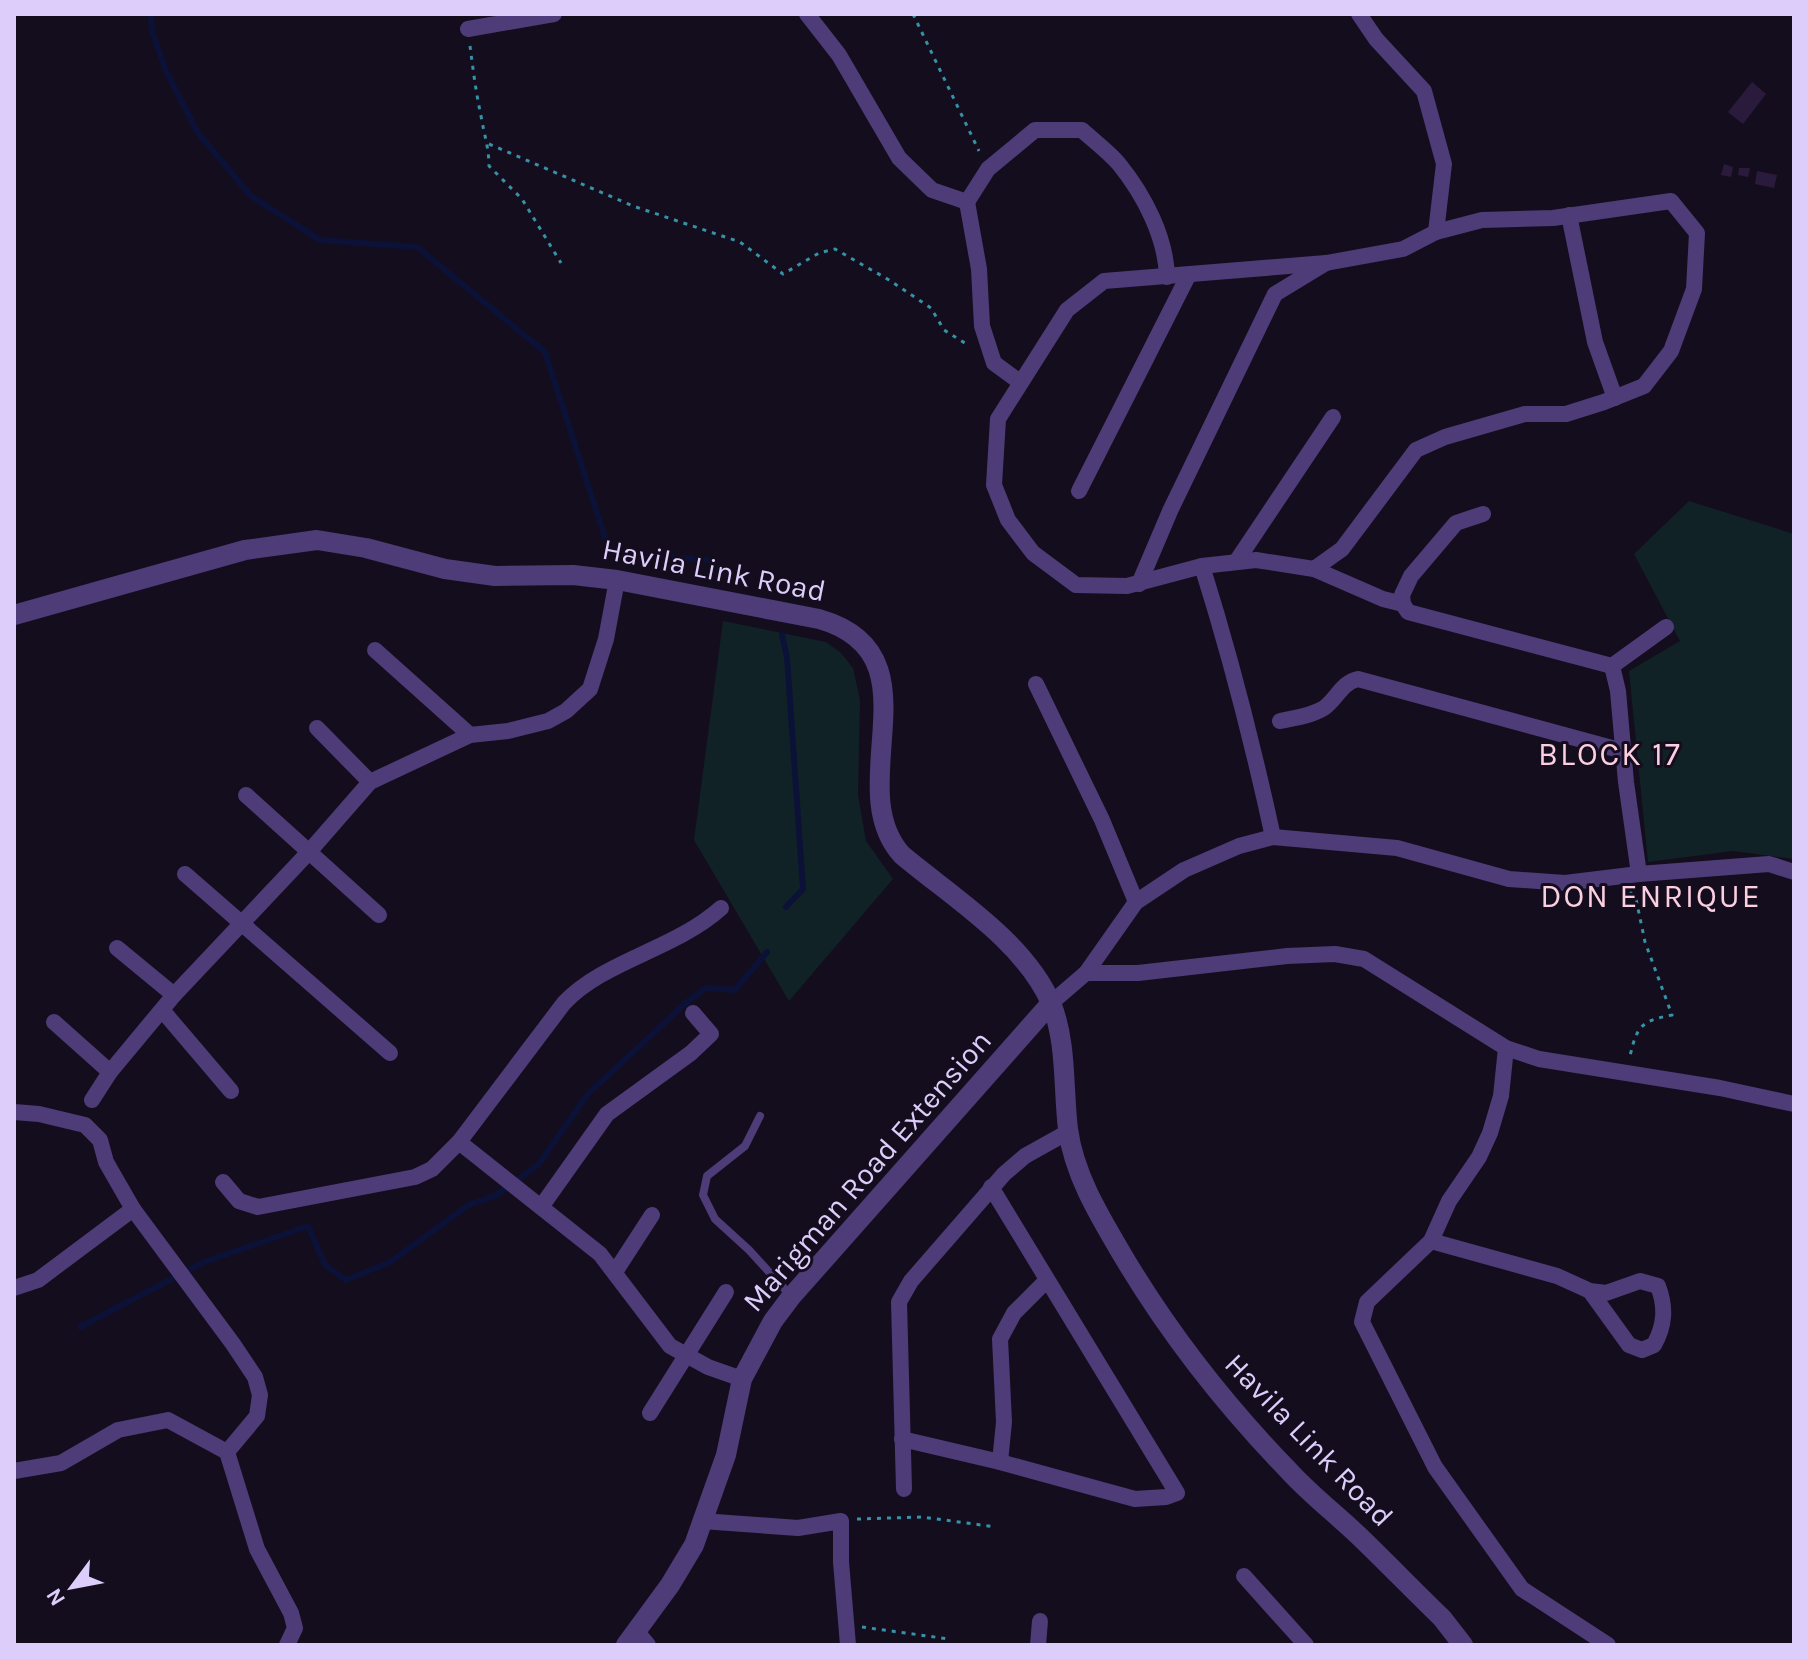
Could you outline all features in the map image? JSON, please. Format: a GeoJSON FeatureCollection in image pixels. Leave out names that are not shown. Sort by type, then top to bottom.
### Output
{"type":"FeatureCollection","features":[{"type":"Feature","properties":{"kind":"street"},"geometry":{"type":"LineString","coordinates":[[468,29],[554,14]]}},
{"type":"Feature","properties":{"kind":"street"},"geometry":{"type":"LineString","coordinates":[[807,14],[839,55],[899,158],[932,190],[967,202]]}},
{"type":"Feature","properties":{"kind":"street"},"geometry":{"type":"LineString","coordinates":[[1359,14],[1376,39],[1424,91],[1444,164],[1436,232]]}},
{"type":"Feature","properties":{"kind":"street"},"geometry":{"type":"LineString","coordinates":[[1020,382],[994,363],[982,326],[979,269],[967,202],[988,169],[1035,130],[1082,130],[1118,163],[1147,208],[1167,256],[1167,277]]}},
{"type":"Feature","properties":{"kind":"street"},"geometry":{"type":"LineString","coordinates":[[1314,569],[1342,549],[1416,450],[1445,437],[1525,414],[1566,414],[1644,386],[1671,351],[1694,289],[1697,233],[1671,201],[1569,215],[1482,220],[1436,232],[1403,249],[1326,263],[1104,281],[1067,310],[998,419],[994,485],[1008,520],[1033,553],[1076,585],[1127,586],[1202,566],[1256,560],[1314,569],[1383,599],[1403,604]]}},
{"type":"Feature","properties":{"kind":"street"},"geometry":{"type":"LineString","coordinates":[[1569,215],[1595,342],[1615,398]]}},
{"type":"Feature","properties":{"kind":"street"},"geometry":{"type":"LineString","coordinates":[[1139,584],[1170,511],[1275,294],[1326,263]]}},
{"type":"Feature","properties":{"kind":"street"},"geometry":{"type":"LineString","coordinates":[[1079,491],[1188,276]]}},
{"type":"Feature","properties":{"kind":"street"},"geometry":{"type":"LineString","coordinates":[[1236,562],[1333,417]]}},
{"type":"Feature","properties":{"kind":"street"},"geometry":{"type":"LineString","coordinates":[[1483,514],[1456,523],[1411,576],[1402,595],[1408,612],[1612,666]]}},
{"type":"Feature","properties":{"kind":"street","name":"Havila Link Road"},"geometry":{"type":"LineString","coordinates":[[14,615],[245,550],[317,540],[366,548],[445,569],[482,574],[573,575],[617,580],[819,619],[839,625],[853,634],[867,648],[879,668],[884,688],[882,807],[890,842],[999,934],[1022,959],[1051,1003],[1062,1055],[1068,1132],[1078,1168],[1095,1206],[1159,1314],[1192,1361],[1291,1473],[1421,1598],[1463,1645]]}},
{"type":"Feature","properties":{"kind":"street"},"geometry":{"type":"LineString","coordinates":[[1202,566],[1234,671],[1273,837]]}},
{"type":"Feature","properties":{"kind":"street"},"geometry":{"type":"LineString","coordinates":[[92,1100],[110,1072],[174,995],[308,853],[370,782],[470,735],[508,731],[548,721],[566,711],[590,689],[606,639],[617,580]]}},
{"type":"Feature","properties":{"kind":"street"},"geometry":{"type":"LineString","coordinates":[[1612,666],[1666,627]]}},
{"type":"Feature","properties":{"kind":"street"},"geometry":{"type":"LineString","coordinates":[[375,650],[470,735]]}},
{"type":"Feature","properties":{"kind":"street"},"geometry":{"type":"LineString","coordinates":[[1612,666],[1618,691],[1639,874]]}},
{"type":"Feature","properties":{"kind":"street"},"geometry":{"type":"LineString","coordinates":[[1280,721],[1317,712],[1328,705],[1347,682],[1358,679],[1623,751]]}},
{"type":"Feature","properties":{"kind":"street"},"geometry":{"type":"LineString","coordinates":[[1036,684],[1102,820],[1136,902]]}},
{"type":"Feature","properties":{"kind":"street"},"geometry":{"type":"LineString","coordinates":[[317,728],[370,782]]}},
{"type":"Feature","properties":{"kind":"street"},"geometry":{"type":"LineString","coordinates":[[246,795],[379,915]]}},
{"type":"Feature","properties":{"kind":"street"},"geometry":{"type":"LineString","coordinates":[[1051,1003],[1086,973],[1136,902],[1184,870],[1239,846],[1273,837],[1397,848],[1509,879],[1565,883],[1769,864],[1794,872]]}},
{"type":"Feature","properties":{"kind":"street"},"geometry":{"type":"LineString","coordinates":[[185,874],[390,1053]]}},
{"type":"Feature","properties":{"kind":"street"},"geometry":{"type":"LineString","coordinates":[[223,1182],[239,1201],[258,1207],[415,1177],[432,1169],[459,1142],[580,986],[684,936],[721,908]]}},
{"type":"Feature","properties":{"kind":"street"},"geometry":{"type":"LineString","coordinates":[[117,948],[174,995]]}},
{"type":"Feature","properties":{"kind":"street"},"geometry":{"type":"LineString","coordinates":[[1086,973],[1138,973],[1287,956],[1335,954],[1364,959],[1506,1048],[1539,1059],[1720,1088],[1794,1104]]}},
{"type":"Feature","properties":{"kind":"street","name":"Marigman Road Extension"},"geometry":{"type":"LineString","coordinates":[[637,1641],[694,1545],[726,1455],[742,1379],[773,1321],[1051,1003]]}},
{"type":"Feature","properties":{"kind":"street"},"geometry":{"type":"LineString","coordinates":[[162,1010],[231,1091]]}},
{"type":"Feature","properties":{"kind":"street"},"geometry":{"type":"LineString","coordinates":[[541,1207],[607,1114],[691,1053],[711,1034],[693,1013]]}},
{"type":"Feature","properties":{"kind":"street"},"geometry":{"type":"LineString","coordinates":[[54,1022],[110,1072]]}},
{"type":"Feature","properties":{"kind":"street"},"geometry":{"type":"LineString","coordinates":[[1506,1048],[1501,1096],[1479,1157],[1449,1201],[1431,1241],[1367,1302],[1362,1322],[1435,1467],[1522,1589],[1608,1645]]}},
{"type":"Feature","properties":{"kind":"street"},"geometry":{"type":"LineString","coordinates":[[14,1112],[39,1114],[85,1125],[100,1140],[106,1162],[133,1209],[255,1377],[260,1395],[257,1416],[227,1452]]}},
{"type":"Feature","properties":{"kind":"street"},"geometry":{"type":"LineString","coordinates":[[904,1489],[899,1302],[911,1281],[991,1187],[1025,1156],[1068,1132]]}},
{"type":"Feature","properties":{"kind":"street"},"geometry":{"type":"LineString","coordinates":[[459,1142],[600,1254],[670,1346],[685,1356],[742,1379]]}},
{"type":"Feature","properties":{"kind":"street"},"geometry":{"type":"LineString","coordinates":[[902,1439],[1135,1499],[1166,1497],[1177,1493],[991,1187]]}},
{"type":"Feature","properties":{"kind":"street"},"geometry":{"type":"LineString","coordinates":[[14,1288],[38,1280],[133,1209]]}},
{"type":"Feature","properties":{"kind":"street"},"geometry":{"type":"LineString","coordinates":[[615,1272],[652,1215]]}},
{"type":"Feature","properties":{"kind":"street"},"geometry":{"type":"LineString","coordinates":[[1431,1241],[1557,1276],[1590,1291],[1606,1293],[1640,1281],[1658,1286],[1665,1303],[1663,1323],[1654,1345],[1642,1350],[1629,1345],[1590,1291]]}},
{"type":"Feature","properties":{"kind":"street"},"geometry":{"type":"LineString","coordinates":[[1000,1462],[1004,1422],[1000,1339],[1014,1313],[1046,1281]]}},
{"type":"Feature","properties":{"kind":"street"},"geometry":{"type":"LineString","coordinates":[[650,1413],[726,1292]]}},
{"type":"Feature","properties":{"kind":"street"},"geometry":{"type":"LineString","coordinates":[[14,1471],[61,1463],[118,1430],[168,1420],[227,1452],[257,1549],[291,1613],[295,1628],[287,1645]]}},
{"type":"Feature","properties":{"kind":"street"},"geometry":{"type":"LineString","coordinates":[[702,1521],[798,1528],[841,1521],[848,1645]]}},
{"type":"Feature","properties":{"kind":"street"},"geometry":{"type":"LineString","coordinates":[[1244,1576],[1306,1645]]}},
{"type":"Feature","properties":{"kind":"street"},"geometry":{"type":"LineString","coordinates":[[1038,1645],[1040,1621]]}},
{"type":"Feature","properties":{"kind":"lane"},"geometry":{"type":"LineString","coordinates":[[760,1116],[745,1146],[707,1176],[703,1195],[715,1219],[749,1250],[791,1297]]}},
{"type":"Feature","properties":{"kind":"path"},"geometry":{"type":"LineString","coordinates":[[913,14],[988,169]]}},
{"type":"Feature","properties":{"kind":"path"},"geometry":{"type":"LineString","coordinates":[[468,29],[474,83],[489,144],[489,166],[522,199],[561,263]]}},
{"type":"Feature","properties":{"kind":"path"},"geometry":{"type":"LineString","coordinates":[[489,144],[633,206],[740,242],[783,274],[819,253],[835,249],[931,308],[944,330],[994,363]]}},
{"type":"Feature","properties":{"kind":"path"},"geometry":{"type":"LineString","coordinates":[[1618,876],[1636,899],[1645,942],[1672,1015],[1648,1021],[1636,1031],[1627,1073]]}},
{"type":"Feature","properties":{"kind":"path"},"geometry":{"type":"LineString","coordinates":[[841,1521],[922,1517],[996,1527]]}},
{"type":"Feature","properties":{"kind":"path"},"geometry":{"type":"LineString","coordinates":[[847,1625],[949,1639]]}},
{"type":"Feature","properties":{"kind":"shaded area"},"geometry":{"type":"Polygon","coordinates":[[[1689,501],[1794,534],[1794,859],[1733,851],[1648,862],[1629,671],[1680,641],[1634,554],[1689,501]]]}},
{"type":"Feature","properties":{"kind":"shaded area"},"geometry":{"type":"Polygon","coordinates":[[[723,621],[826,642],[841,653],[853,668],[860,700],[858,795],[866,841],[893,879],[789,1001],[694,840],[723,621]]]}},
{"type":"Feature","properties":{"kind":"building"},"geometry":{"type":"Polygon","coordinates":[[[1752,82],[1766,94],[1743,124],[1728,112],[1752,82]]]}},
{"type":"Feature","properties":{"kind":"building"},"geometry":{"type":"Polygon","coordinates":[[[1724,164],[1733,167],[1731,177],[1721,175],[1724,164]]]}},
{"type":"Feature","properties":{"kind":"building"},"geometry":{"type":"Polygon","coordinates":[[[1739,168],[1750,168],[1748,177],[1738,175],[1739,168]]]}},
{"type":"Feature","properties":{"kind":"building"},"geometry":{"type":"Polygon","coordinates":[[[1757,171],[1777,175],[1774,188],[1755,184],[1757,171]]]}},
{"type":"Feature","properties":{"kind":"waterway"},"geometry":{"type":"LineString","coordinates":[[151,14],[152,31],[166,71],[198,133],[251,196],[320,240],[417,247],[545,352],[610,553],[711,560],[731,578]]}},
{"type":"Feature","properties":{"kind":"waterway"},"geometry":{"type":"LineString","coordinates":[[782,635],[787,657],[803,889],[786,907]]}},
{"type":"Feature","properties":{"kind":"waterway"},"geometry":{"type":"LineString","coordinates":[[80,1327],[204,1262],[308,1226],[325,1265],[346,1280],[390,1262],[470,1204],[495,1196],[538,1165],[588,1094],[687,1002],[706,988],[735,990],[767,952]]}},
{"type":"Feature","properties":{"kind":"district","name":"BLOCK 17"},"geometry":{"type":"Point","coordinates":[1610,754]}},
{"type":"Feature","properties":{"kind":"district","name":"DON ENRIQUE"},"geometry":{"type":"Point","coordinates":[1651,896]}}]}
